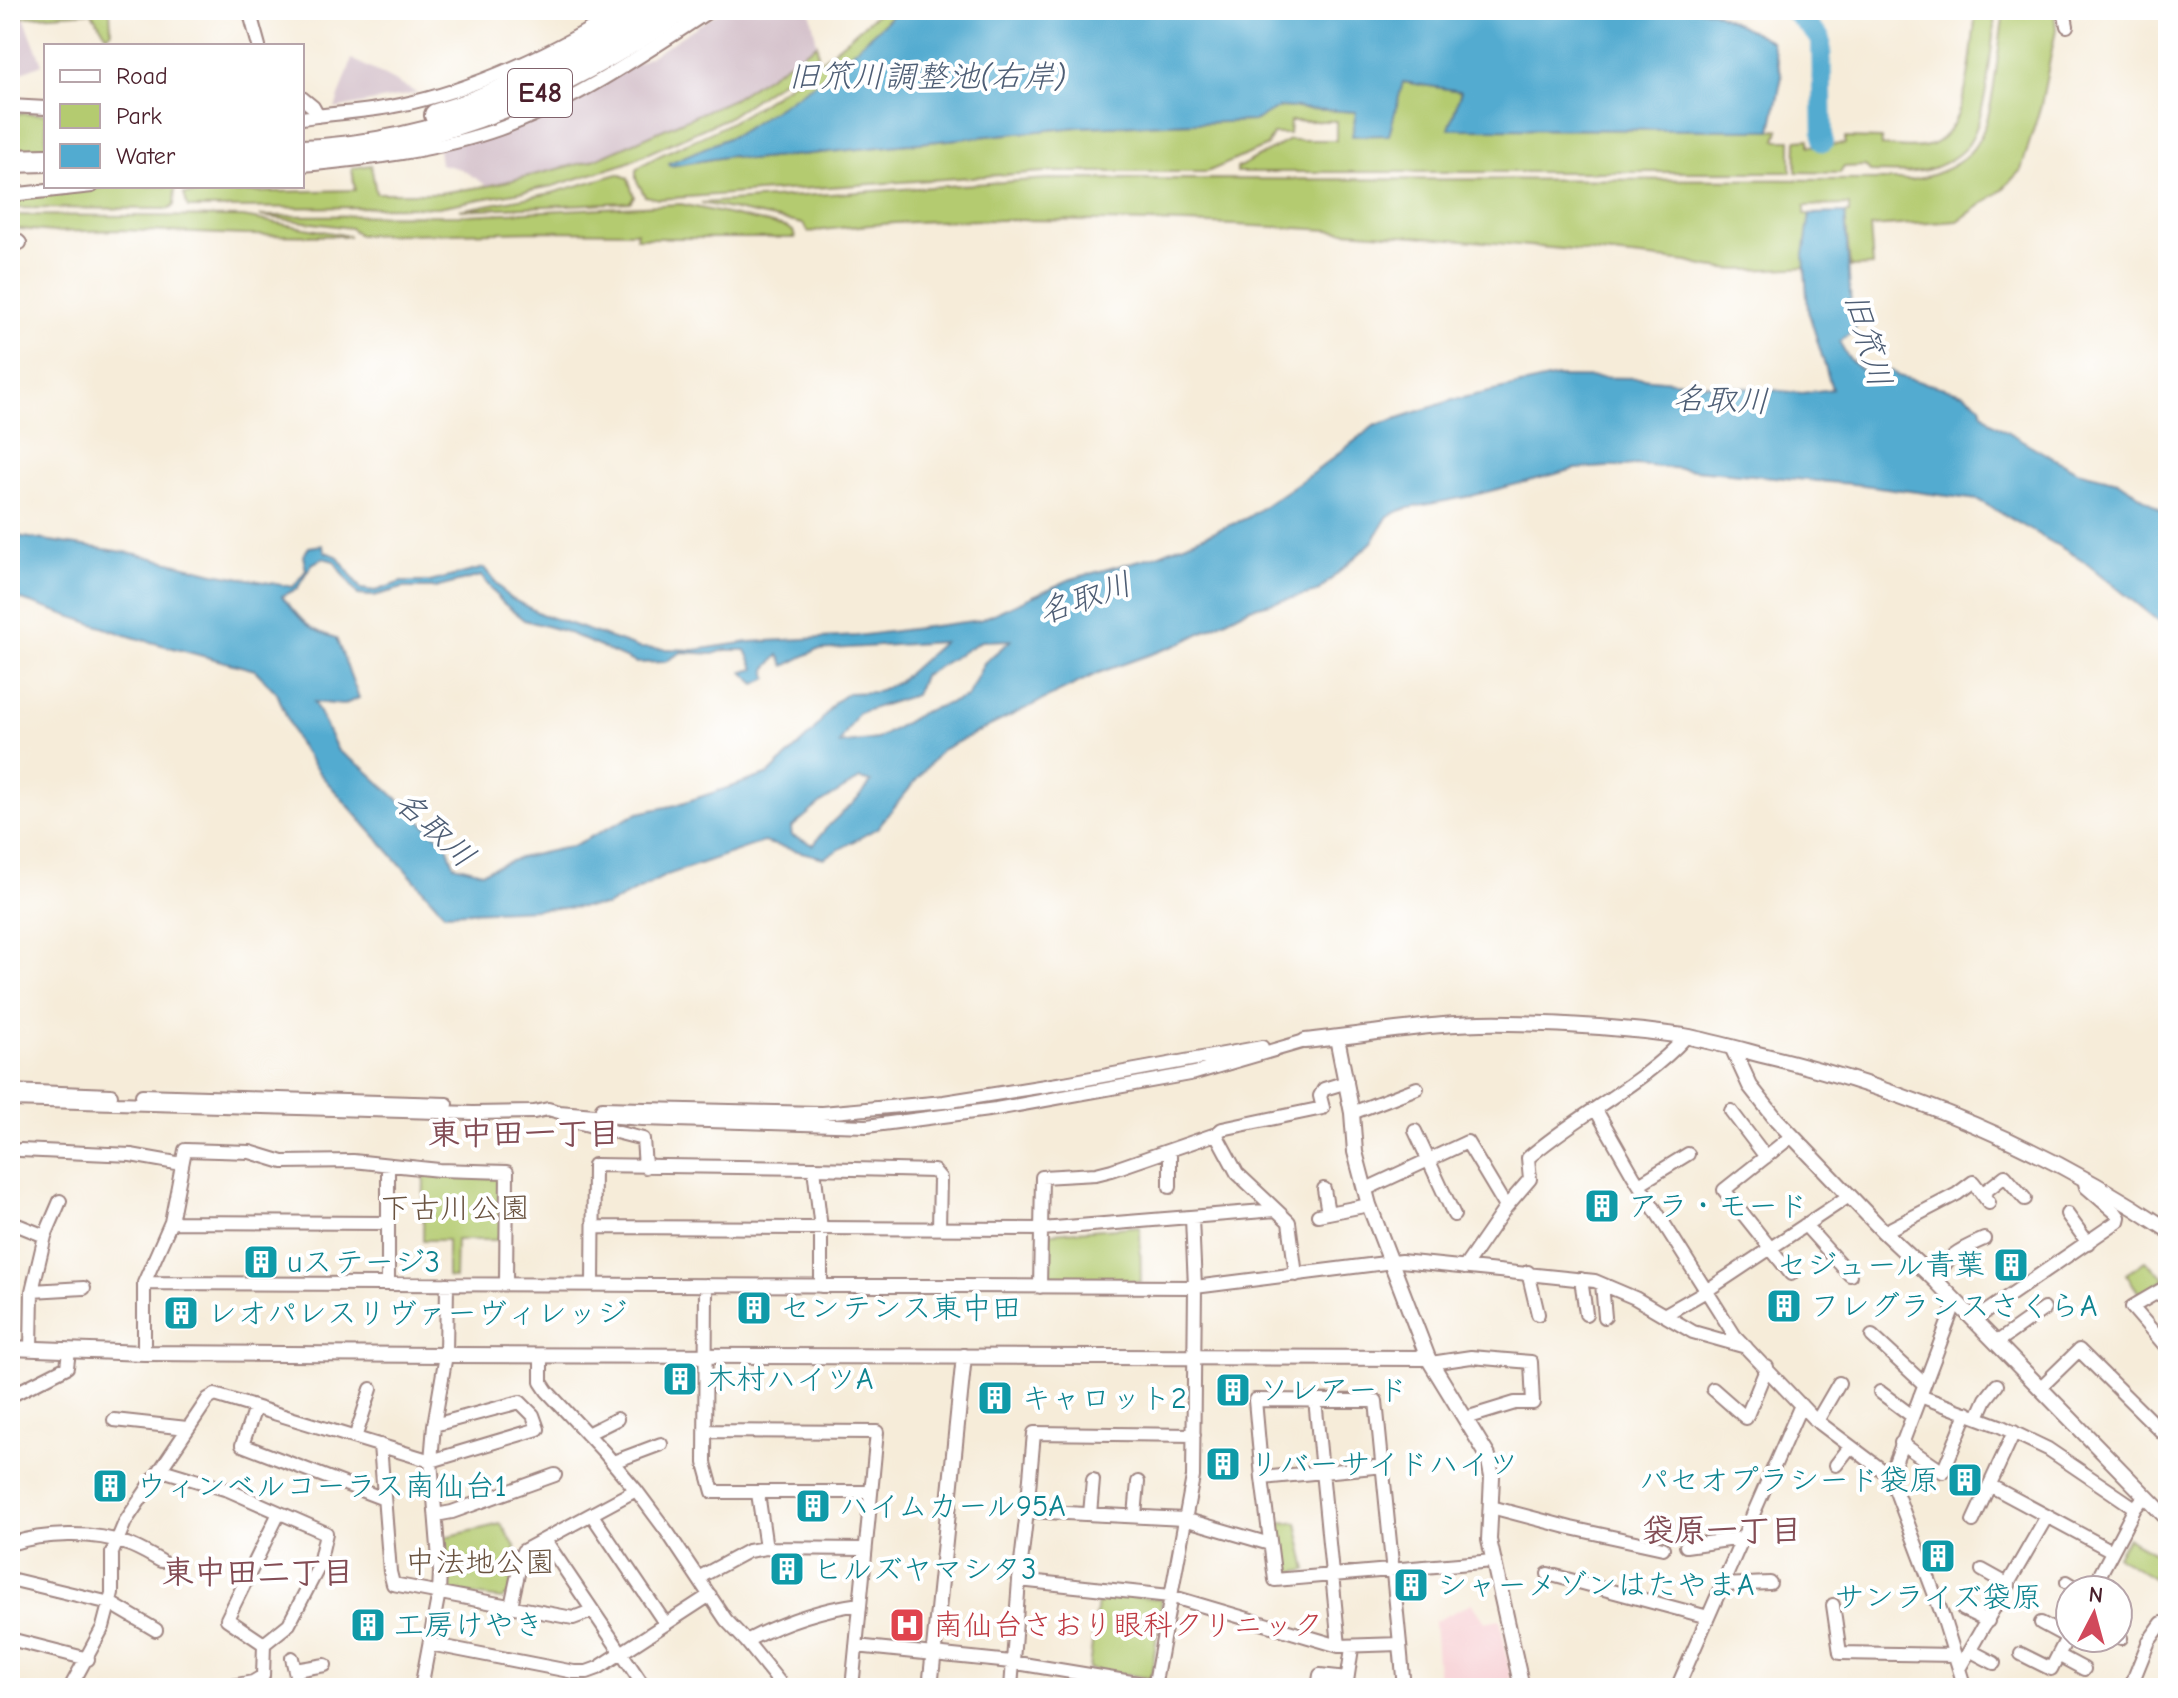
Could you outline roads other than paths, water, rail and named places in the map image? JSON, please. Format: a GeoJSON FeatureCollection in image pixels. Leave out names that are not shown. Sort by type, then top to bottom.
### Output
{"type":"FeatureCollection","features":[{"type":"Feature","properties":{"kind":"highway","name":"E48"},"geometry":{"type":"LineString","coordinates":[[304,145],[380,130],[492,95],[578,51],[645,10]]}},
{"type":"Feature","properties":{"kind":"highway","name":"E48"},"geometry":{"type":"LineString","coordinates":[[304,151],[384,141],[497,111],[544,91],[598,62],[681,10]]}},
{"type":"Feature","properties":{"kind":"highway"},"geometry":{"type":"LineString","coordinates":[[10,161],[44,160]]}},
{"type":"Feature","properties":{"kind":"street"},"geometry":{"type":"LineString","coordinates":[[249,10],[258,44]]}},
{"type":"Feature","properties":{"kind":"street"},"geometry":{"type":"LineString","coordinates":[[304,118],[355,114],[454,89],[525,61],[620,10]]}},
{"type":"Feature","properties":{"kind":"street"},"geometry":{"type":"LineString","coordinates":[[304,165],[390,154],[500,129],[576,93],[711,10]]}},
{"type":"Feature","properties":{"kind":"street"},"geometry":{"type":"LineString","coordinates":[[2064,10],[2067,26]]}},
{"type":"Feature","properties":{"kind":"street"},"geometry":{"type":"LineString","coordinates":[[304,100],[318,116]]}},
{"type":"Feature","properties":{"kind":"street"},"geometry":{"type":"LineString","coordinates":[[10,106],[44,108]]}},
{"type":"Feature","properties":{"kind":"street"},"geometry":{"type":"LineString","coordinates":[[10,195],[74,188]]}},
{"type":"Feature","properties":{"kind":"street"},"geometry":{"type":"LineString","coordinates":[[10,234],[20,243],[10,245]]}},
{"type":"Feature","properties":{"kind":"street"},"geometry":{"type":"LineString","coordinates":[[10,1091],[339,1100],[548,1109],[642,1119],[867,1126],[996,1109],[1195,1073],[1305,1041],[1379,1030],[1506,1023],[1686,1037],[1819,1069],[1929,1106],[2035,1153],[2130,1205],[2168,1230]]}},
{"type":"Feature","properties":{"kind":"street"},"geometry":{"type":"LineString","coordinates":[[1464,1268],[1506,1207],[1530,1179],[1528,1158],[1669,1055],[1686,1037]]}},
{"type":"Feature","properties":{"kind":"street"},"geometry":{"type":"LineString","coordinates":[[1337,1038],[1352,1113],[1355,1152],[1369,1205],[1430,1360],[1488,1456],[1492,1477],[1489,1540],[1522,1688]]}},
{"type":"Feature","properties":{"kind":"street"},"geometry":{"type":"LineString","coordinates":[[1732,1047],[1750,1086],[1792,1136],[2168,1519]]}},
{"type":"Feature","properties":{"kind":"street"},"geometry":{"type":"LineString","coordinates":[[1040,1287],[1042,1177],[1096,1174],[1216,1134],[1222,1129],[1323,1108],[1320,1096],[1324,1089],[1347,1082]]}},
{"type":"Feature","properties":{"kind":"street"},"geometry":{"type":"LineString","coordinates":[[1352,1113],[1417,1088]]}},
{"type":"Feature","properties":{"kind":"street"},"geometry":{"type":"LineString","coordinates":[[10,1100],[473,1113],[548,1109]]}},
{"type":"Feature","properties":{"kind":"street"},"geometry":{"type":"LineString","coordinates":[[548,1109],[552,1116],[643,1139],[645,1167]]}},
{"type":"Feature","properties":{"kind":"street"},"geometry":{"type":"LineString","coordinates":[[1596,1110],[1735,1336],[1817,1421],[1890,1476],[1958,1661],[1965,1688]]}},
{"type":"Feature","properties":{"kind":"street"},"geometry":{"type":"LineString","coordinates":[[1731,1111],[1766,1157]]}},
{"type":"Feature","properties":{"kind":"street"},"geometry":{"type":"LineString","coordinates":[[1415,1131],[1454,1215]]}},
{"type":"Feature","properties":{"kind":"street"},"geometry":{"type":"LineString","coordinates":[[1216,1134],[1237,1173],[1289,1222],[1296,1275]]}},
{"type":"Feature","properties":{"kind":"street"},"geometry":{"type":"LineString","coordinates":[[1791,1274],[1724,1190],[1792,1136]]}},
{"type":"Feature","properties":{"kind":"street"},"geometry":{"type":"LineString","coordinates":[[1364,1190],[1467,1142],[1506,1207]]}},
{"type":"Feature","properties":{"kind":"street"},"geometry":{"type":"LineString","coordinates":[[20,1150],[131,1155],[182,1164]]}},
{"type":"Feature","properties":{"kind":"street"},"geometry":{"type":"LineString","coordinates":[[144,1353],[144,1283],[171,1222],[185,1150],[250,1152],[283,1162],[353,1161],[388,1166],[507,1172],[506,1283]]}},
{"type":"Feature","properties":{"kind":"street"},"geometry":{"type":"LineString","coordinates":[[1170,1150],[1170,1187]]}},
{"type":"Feature","properties":{"kind":"street"},"geometry":{"type":"LineString","coordinates":[[1639,1184],[1688,1154]]}},
{"type":"Feature","properties":{"kind":"street"},"geometry":{"type":"LineString","coordinates":[[593,1284],[594,1165],[934,1171],[940,1178],[939,1228]]}},
{"type":"Feature","properties":{"kind":"street"},"geometry":{"type":"LineString","coordinates":[[388,1166],[388,1284]]}},
{"type":"Feature","properties":{"kind":"street"},"geometry":{"type":"LineString","coordinates":[[814,1168],[821,1229],[821,1286]]}},
{"type":"Feature","properties":{"kind":"street"},"geometry":{"type":"LineString","coordinates":[[1884,1232],[1957,1194],[1973,1182],[1986,1199],[2005,1176],[2023,1191]]}},
{"type":"Feature","properties":{"kind":"street"},"geometry":{"type":"LineString","coordinates":[[1974,1320],[2118,1221],[2119,1217],[2086,1187],[2084,1179]]}},
{"type":"Feature","properties":{"kind":"street"},"geometry":{"type":"LineString","coordinates":[[1324,1189],[1323,1214],[1369,1205]]}},
{"type":"Feature","properties":{"kind":"street"},"geometry":{"type":"LineString","coordinates":[[1664,1315],[1706,1291],[1849,1196]]}},
{"type":"Feature","properties":{"kind":"street"},"geometry":{"type":"LineString","coordinates":[[31,1349],[32,1291],[45,1236],[60,1201]]}},
{"type":"Feature","properties":{"kind":"street"},"geometry":{"type":"LineString","coordinates":[[594,1227],[1042,1229],[1276,1210]]}},
{"type":"Feature","properties":{"kind":"street"},"geometry":{"type":"LineString","coordinates":[[2067,1214],[2088,1243]]}},
{"type":"Feature","properties":{"kind":"street"},"geometry":{"type":"LineString","coordinates":[[856,1646],[1011,1662],[1159,1687],[1170,1596],[1193,1477],[1195,1287],[1192,1218]]}},
{"type":"Feature","properties":{"kind":"street"},"geometry":{"type":"LineString","coordinates":[[10,1222],[45,1236]]}},
{"type":"Feature","properties":{"kind":"street"},"geometry":{"type":"LineString","coordinates":[[171,1222],[388,1223]]}},
{"type":"Feature","properties":{"kind":"street"},"geometry":{"type":"LineString","coordinates":[[1805,1225],[1850,1275]]}},
{"type":"Feature","properties":{"kind":"street"},"geometry":{"type":"LineString","coordinates":[[1937,1282],[1940,1267],[1951,1255],[1984,1239]]}},
{"type":"Feature","properties":{"kind":"street"},"geometry":{"type":"LineString","coordinates":[[144,1283],[1195,1287],[1389,1260],[1528,1272],[1602,1284],[1693,1332],[1746,1347]]}},
{"type":"Feature","properties":{"kind":"street"},"geometry":{"type":"LineString","coordinates":[[1528,1272],[1538,1314]]}},
{"type":"Feature","properties":{"kind":"street"},"geometry":{"type":"LineString","coordinates":[[1581,1279],[1586,1314]]}},
{"type":"Feature","properties":{"kind":"street"},"geometry":{"type":"LineString","coordinates":[[421,1688],[439,1592],[431,1461],[446,1355],[447,1284]]}},
{"type":"Feature","properties":{"kind":"street"},"geometry":{"type":"LineString","coordinates":[[1602,1284],[1605,1317]]}},
{"type":"Feature","properties":{"kind":"street"},"geometry":{"type":"LineString","coordinates":[[706,1285],[705,1463],[713,1492],[871,1492]]}},
{"type":"Feature","properties":{"kind":"street"},"geometry":{"type":"LineString","coordinates":[[2168,1286],[2132,1307],[2168,1349]]}},
{"type":"Feature","properties":{"kind":"street"},"geometry":{"type":"LineString","coordinates":[[32,1291],[84,1288]]}},
{"type":"Feature","properties":{"kind":"street"},"geometry":{"type":"LineString","coordinates":[[1890,1476],[1956,1301]]}},
{"type":"Feature","properties":{"kind":"street"},"geometry":{"type":"LineString","coordinates":[[1996,1343],[2044,1309]]}},
{"type":"Feature","properties":{"kind":"street"},"geometry":{"type":"LineString","coordinates":[[1872,1336],[1922,1390],[2065,1458],[2135,1508]]}},
{"type":"Feature","properties":{"kind":"street"},"geometry":{"type":"LineString","coordinates":[[10,1348],[144,1353],[446,1355],[1430,1360],[1471,1357],[1531,1362],[1533,1403],[1515,1403],[1466,1418]]}},
{"type":"Feature","properties":{"kind":"street"},"geometry":{"type":"LineString","coordinates":[[2040,1388],[2079,1350],[2168,1438]]}},
{"type":"Feature","properties":{"kind":"street"},"geometry":{"type":"LineString","coordinates":[[10,1396],[67,1367],[69,1351]]}},
{"type":"Feature","properties":{"kind":"street"},"geometry":{"type":"LineString","coordinates":[[541,1355],[541,1382],[636,1490],[726,1620],[784,1688]]}},
{"type":"Feature","properties":{"kind":"street"},"geometry":{"type":"LineString","coordinates":[[930,1688],[964,1356]]}},
{"type":"Feature","properties":{"kind":"street"},"geometry":{"type":"LineString","coordinates":[[1713,1389],[1746,1418],[1767,1367]]}},
{"type":"Feature","properties":{"kind":"street"},"geometry":{"type":"LineString","coordinates":[[1817,1421],[1839,1383]]}},
{"type":"Feature","properties":{"kind":"street"},"geometry":{"type":"LineString","coordinates":[[1901,1443],[1943,1472],[1972,1415],[1997,1385]]}},
{"type":"Feature","properties":{"kind":"street"},"geometry":{"type":"LineString","coordinates":[[355,1438],[371,1389]]}},
{"type":"Feature","properties":{"kind":"street"},"geometry":{"type":"LineString","coordinates":[[1880,1392],[1912,1416]]}},
{"type":"Feature","properties":{"kind":"street"},"geometry":{"type":"LineString","coordinates":[[70,1688],[88,1659],[110,1603],[112,1553],[125,1522],[208,1399],[215,1395],[431,1461],[538,1429],[533,1415],[520,1402],[434,1425]]}},
{"type":"Feature","properties":{"kind":"street"},"geometry":{"type":"LineString","coordinates":[[1315,1399],[1334,1576],[1346,1647],[1346,1683],[1320,1675],[1318,1688]]}},
{"type":"Feature","properties":{"kind":"street"},"geometry":{"type":"LineString","coordinates":[[1404,1688],[1394,1569],[1384,1466],[1376,1401],[1255,1400],[1275,1580],[1334,1576],[1394,1569],[1493,1561]]}},
{"type":"Feature","properties":{"kind":"street"},"geometry":{"type":"LineString","coordinates":[[1677,1688],[1801,1405]]}},
{"type":"Feature","properties":{"kind":"street"},"geometry":{"type":"LineString","coordinates":[[255,1408],[242,1445],[384,1499]]}},
{"type":"Feature","properties":{"kind":"street"},"geometry":{"type":"LineString","coordinates":[[587,1434],[617,1419]]}},
{"type":"Feature","properties":{"kind":"street"},"geometry":{"type":"LineString","coordinates":[[114,1420],[187,1428]]}},
{"type":"Feature","properties":{"kind":"street"},"geometry":{"type":"LineString","coordinates":[[706,1431],[877,1432],[852,1688]]}},
{"type":"Feature","properties":{"kind":"street"},"geometry":{"type":"LineString","coordinates":[[1973,1521],[2014,1432]]}},
{"type":"Feature","properties":{"kind":"street"},"geometry":{"type":"LineString","coordinates":[[1011,1688],[1034,1433],[1194,1435]]}},
{"type":"Feature","properties":{"kind":"street"},"geometry":{"type":"LineString","coordinates":[[613,1462],[661,1444]]}},
{"type":"Feature","properties":{"kind":"street"},"geometry":{"type":"LineString","coordinates":[[380,1445],[393,1584],[573,1618],[592,1611]]}},
{"type":"Feature","properties":{"kind":"street"},"geometry":{"type":"LineString","coordinates":[[1836,1465],[1850,1447]]}},
{"type":"Feature","properties":{"kind":"street"},"geometry":{"type":"LineString","coordinates":[[1262,1478],[1384,1466]]}},
{"type":"Feature","properties":{"kind":"street"},"geometry":{"type":"LineString","coordinates":[[162,1470],[228,1490],[326,1533],[318,1568],[289,1624],[264,1644],[263,1676],[253,1682],[220,1688]]}},
{"type":"Feature","properties":{"kind":"street"},"geometry":{"type":"LineString","coordinates":[[436,1515],[555,1475]]}},
{"type":"Feature","properties":{"kind":"street"},"geometry":{"type":"LineString","coordinates":[[1090,1514],[1093,1480]]}},
{"type":"Feature","properties":{"kind":"street"},"geometry":{"type":"LineString","coordinates":[[1135,1516],[1138,1482]]}},
{"type":"Feature","properties":{"kind":"street"},"geometry":{"type":"LineString","coordinates":[[1991,1486],[2112,1551]]}},
{"type":"Feature","properties":{"kind":"street"},"geometry":{"type":"LineString","coordinates":[[511,1606],[523,1551],[636,1490]]}},
{"type":"Feature","properties":{"kind":"street"},"geometry":{"type":"LineString","coordinates":[[758,1493],[766,1548]]}},
{"type":"Feature","properties":{"kind":"street"},"geometry":{"type":"LineString","coordinates":[[2100,1574],[2135,1508],[2145,1496]]}},
{"type":"Feature","properties":{"kind":"street"},"geometry":{"type":"LineString","coordinates":[[1491,1507],[1663,1548]]}},
{"type":"Feature","properties":{"kind":"street"},"geometry":{"type":"LineString","coordinates":[[1027,1511],[1184,1519],[1270,1544]]}},
{"type":"Feature","properties":{"kind":"street"},"geometry":{"type":"LineString","coordinates":[[264,1644],[227,1619],[279,1513]]}},
{"type":"Feature","properties":{"kind":"street"},"geometry":{"type":"LineString","coordinates":[[592,1515],[665,1623]]}},
{"type":"Feature","properties":{"kind":"street"},"geometry":{"type":"LineString","coordinates":[[1833,1605],[1840,1653],[1958,1661],[1971,1651],[2047,1516]]}},
{"type":"Feature","properties":{"kind":"street"},"geometry":{"type":"LineString","coordinates":[[10,1544],[56,1536],[94,1537],[125,1542],[161,1561]]}},
{"type":"Feature","properties":{"kind":"street"},"geometry":{"type":"LineString","coordinates":[[1686,1546],[1742,1538]]}},
{"type":"Feature","properties":{"kind":"street"},"geometry":{"type":"LineString","coordinates":[[545,1540],[645,1688]]}},
{"type":"Feature","properties":{"kind":"street"},"geometry":{"type":"LineString","coordinates":[[698,1578],[748,1551],[766,1548],[865,1549]]}},
{"type":"Feature","properties":{"kind":"street"},"geometry":{"type":"LineString","coordinates":[[1982,1570],[2009,1585]]}},
{"type":"Feature","properties":{"kind":"street"},"geometry":{"type":"LineString","coordinates":[[1548,1574],[1708,1617]]}},
{"type":"Feature","properties":{"kind":"street"},"geometry":{"type":"LineString","coordinates":[[10,1579],[110,1603],[156,1630]]}},
{"type":"Feature","properties":{"kind":"street"},"geometry":{"type":"LineString","coordinates":[[1019,1580],[1170,1596],[1346,1647],[1400,1644]]}},
{"type":"Feature","properties":{"kind":"street"},"geometry":{"type":"LineString","coordinates":[[1722,1585],[1770,1583]]}},
{"type":"Feature","properties":{"kind":"street"},"geometry":{"type":"LineString","coordinates":[[430,1644],[587,1672],[598,1668],[710,1595]]}},
{"type":"Feature","properties":{"kind":"street"},"geometry":{"type":"LineString","coordinates":[[746,1641],[809,1615],[860,1604]]}},
{"type":"Feature","properties":{"kind":"street"},"geometry":{"type":"LineString","coordinates":[[1963,1609],[1988,1621]]}},
{"type":"Feature","properties":{"kind":"street"},"geometry":{"type":"LineString","coordinates":[[2130,1688],[2149,1641],[2166,1621]]}},
{"type":"Feature","properties":{"kind":"street"},"geometry":{"type":"LineString","coordinates":[[2041,1623],[2054,1629]]}},
{"type":"Feature","properties":{"kind":"street"},"geometry":{"type":"LineString","coordinates":[[10,1639],[88,1659]]}},
{"type":"Feature","properties":{"kind":"street"},"geometry":{"type":"LineString","coordinates":[[1971,1651],[1994,1663]]}},
{"type":"Feature","properties":{"kind":"street"},"geometry":{"type":"LineString","coordinates":[[2021,1654],[2051,1669],[2058,1655],[2084,1669]]}},
{"type":"Feature","properties":{"kind":"street"},"geometry":{"type":"LineString","coordinates":[[299,1688],[294,1664],[325,1665]]}},
{"type":"Feature","properties":{"kind":"water","name":"旧笊川調整池(右岸)"},"geometry":{"type":"Polygon","coordinates":[[[899,10],[1711,10],[1771,41],[1782,76],[1771,130],[1449,129],[1461,91],[1403,82],[1389,135],[1352,136],[1356,112],[1280,107],[1254,121],[1078,127],[751,160],[731,156],[670,166],[669,163],[737,134],[820,80],[899,10]]]}},
{"type":"Feature","properties":{"kind":"water","name":"名取川"},"geometry":{"type":"Polygon","coordinates":[[[1845,213],[1851,307],[1856,328],[1840,342],[1846,355],[1860,369],[1877,382],[1891,370],[1898,376],[1963,393],[1981,405],[1991,422],[2077,471],[2118,481],[2168,515],[2168,629],[2081,559],[1978,500],[1863,485],[1638,465],[1575,469],[1471,496],[1404,509],[1388,516],[1372,542],[1317,592],[1250,608],[1177,645],[1098,673],[941,750],[877,828],[824,858],[763,842],[667,875],[606,906],[444,913],[320,774],[297,742],[277,693],[255,670],[132,637],[10,596],[10,535],[137,554],[214,573],[293,587],[306,570],[303,556],[309,547],[322,545],[325,552],[337,556],[361,589],[376,591],[401,582],[430,582],[484,568],[508,597],[541,614],[639,648],[695,650],[749,642],[857,636],[980,620],[1071,579],[1155,556],[1247,518],[1374,426],[1453,400],[1557,377],[1641,378],[1802,393],[1832,389],[1808,310],[1804,255],[1810,214],[1845,213]],[[323,558],[312,564],[297,589],[282,596],[305,623],[336,638],[359,698],[343,705],[314,702],[338,751],[364,768],[447,845],[454,865],[482,872],[519,858],[573,846],[638,813],[676,805],[769,774],[812,733],[835,702],[848,693],[875,692],[898,682],[943,642],[816,650],[785,666],[779,655],[766,669],[768,678],[756,684],[743,672],[755,669],[746,650],[725,650],[713,654],[682,652],[665,662],[636,663],[564,631],[524,620],[502,602],[481,576],[435,588],[403,588],[374,596],[358,595],[334,561],[323,558]],[[1011,640],[981,641],[923,676],[915,695],[858,713],[839,744],[877,739],[923,712],[967,697],[984,663],[1011,640]],[[860,779],[821,803],[791,828],[792,836],[814,845],[871,782],[860,779]]]}},
{"type":"Feature","properties":{"kind":"waterway","name":"旧笊川"},"geometry":{"type":"LineString","coordinates":[[1792,10],[1821,39],[1823,142]]}},
{"type":"Feature","properties":{"kind":"place","name":"アラ・モード"},"geometry":{"type":"Point","coordinates":[1602,1206]}},
{"type":"Feature","properties":{"kind":"place","name":"uステージ3"},"geometry":{"type":"Point","coordinates":[261,1262]}},
{"type":"Feature","properties":{"kind":"place","name":"セジュール青葉"},"geometry":{"type":"Point","coordinates":[2011,1265]}},
{"type":"Feature","properties":{"kind":"place","name":"フレグランスさくらA"},"geometry":{"type":"Point","coordinates":[1784,1306]}},
{"type":"Feature","properties":{"kind":"place","name":"センテンス東中田"},"geometry":{"type":"Point","coordinates":[754,1308]}},
{"type":"Feature","properties":{"kind":"place","name":"レオパレスリヴァーヴィレッジ"},"geometry":{"type":"Point","coordinates":[181,1313]}},
{"type":"Feature","properties":{"kind":"place","name":"木村ハイツA"},"geometry":{"type":"Point","coordinates":[680,1379]}},
{"type":"Feature","properties":{"kind":"place","name":"ソレアード"},"geometry":{"type":"Point","coordinates":[1233,1390]}},
{"type":"Feature","properties":{"kind":"place","name":"キャロット2"},"geometry":{"type":"Point","coordinates":[995,1398]}},
{"type":"Feature","properties":{"kind":"place","name":"リバーサイドハイツ"},"geometry":{"type":"Point","coordinates":[1223,1464]}},
{"type":"Feature","properties":{"kind":"place","name":"パセオプラシード袋原"},"geometry":{"type":"Point","coordinates":[1965,1480]}},
{"type":"Feature","properties":{"kind":"place","name":"ウィンベルコーラス南仙台1"},"geometry":{"type":"Point","coordinates":[110,1486]}},
{"type":"Feature","properties":{"kind":"place","name":"ハイムカール95A"},"geometry":{"type":"Point","coordinates":[813,1506]}},
{"type":"Feature","properties":{"kind":"place","name":"サンライズ袋原"},"geometry":{"type":"Point","coordinates":[1938,1556]}},
{"type":"Feature","properties":{"kind":"place","name":"ヒルズヤマシタ3"},"geometry":{"type":"Point","coordinates":[787,1569]}},
{"type":"Feature","properties":{"kind":"place","name":"シャーメゾンはたやまA"},"geometry":{"type":"Point","coordinates":[1411,1585]}},
{"type":"Feature","properties":{"kind":"place","name":"工房けやき"},"geometry":{"type":"Point","coordinates":[368,1625]}},
{"type":"Feature","properties":{"kind":"place","name":"南仙台さおり眼科クリニック"},"geometry":{"type":"Point","coordinates":[907,1625]}},
{"type":"Feature","properties":{"kind":"district","name":"東中田一丁目"},"geometry":{"type":"Point","coordinates":[524,1133]}},
{"type":"Feature","properties":{"kind":"district","name":"袋原一丁目"},"geometry":{"type":"Point","coordinates":[1722,1530]}},
{"type":"Feature","properties":{"kind":"district","name":"東中田二丁目"},"geometry":{"type":"Point","coordinates":[258,1572]}},
{"type":"Feature","properties":{"kind":"park label","name":"下古川公園"},"geometry":{"type":"Point","coordinates":[455,1208]}},
{"type":"Feature","properties":{"kind":"park label","name":"中法地公園"},"geometry":{"type":"Point","coordinates":[480,1562]}}]}
